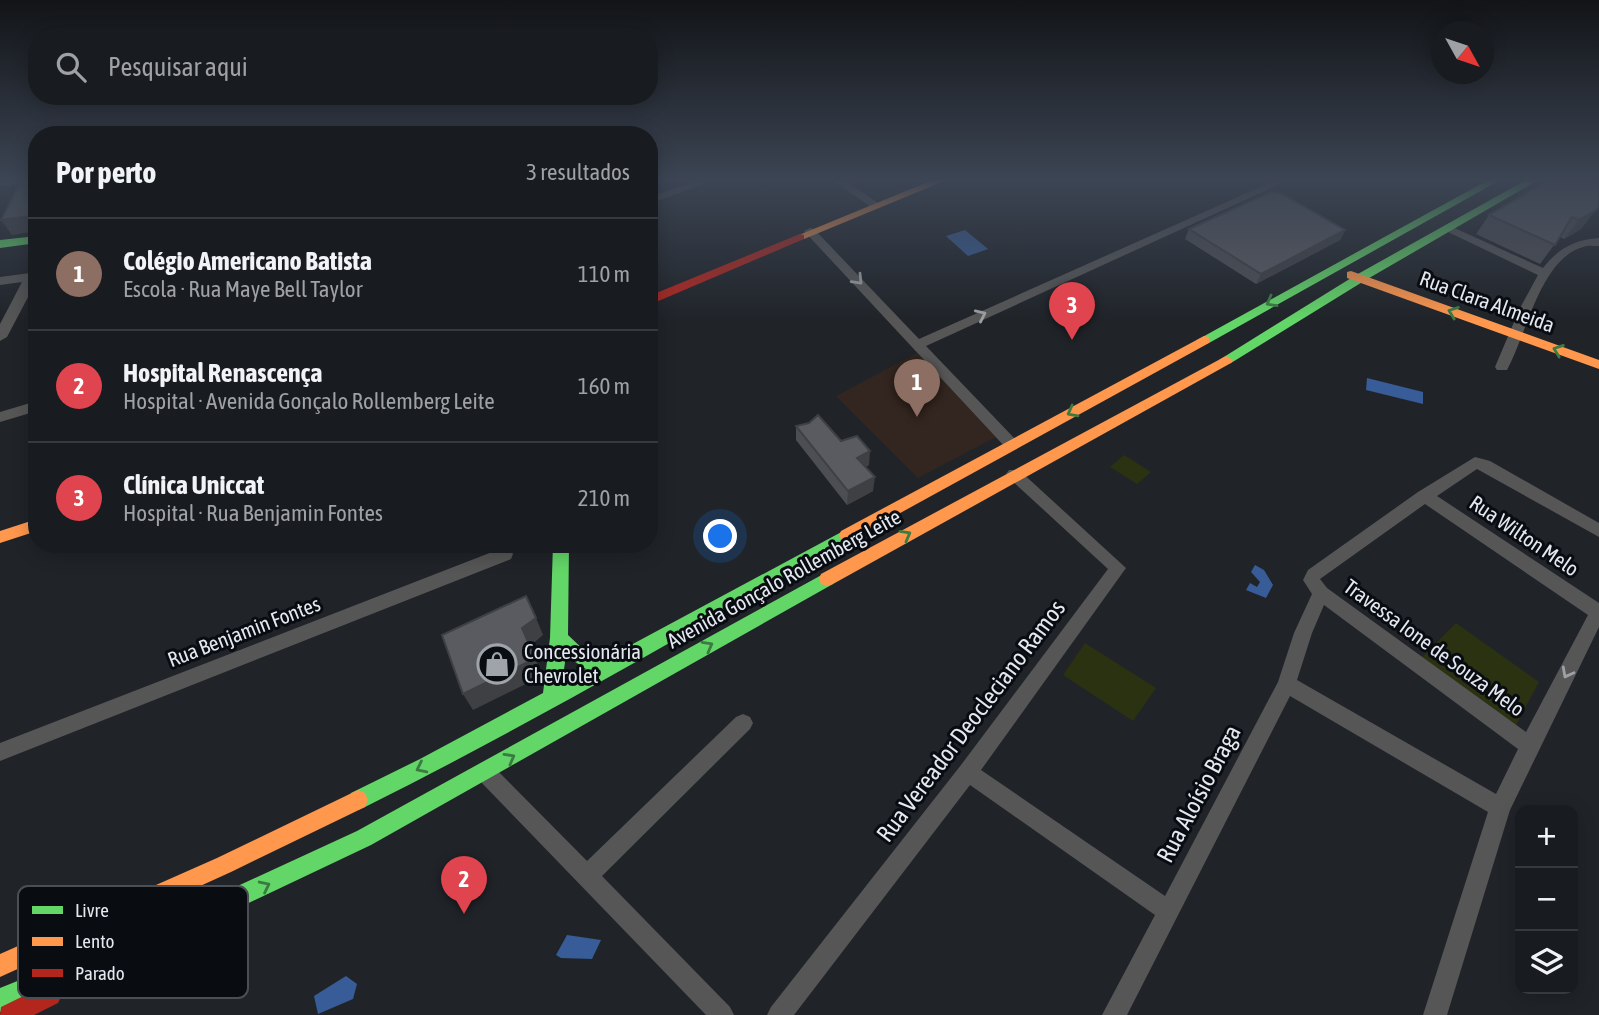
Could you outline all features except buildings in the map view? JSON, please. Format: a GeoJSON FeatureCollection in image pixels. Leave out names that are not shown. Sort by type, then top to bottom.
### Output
{"type":"FeatureCollection","features":[{"type":"Feature","properties":{"kind":"main road"},"geometry":{"type":"LineString","coordinates":[[658,297],[824,226]]}},
{"type":"Feature","properties":{"kind":"main road","name":"Avenida Gonçalo Rollemberg Leite"},"geometry":{"type":"LineString","coordinates":[[175,886],[403,777],[551,699],[1410,226]]}},
{"type":"Feature","properties":{"kind":"main road","name":"Avenida Gonçalo Rollemberg Leite"},"geometry":{"type":"LineString","coordinates":[[248,892],[364,838],[485,772],[1014,474],[1247,348],[1360,278],[1454,226]]}},
{"type":"Feature","properties":{"kind":"main road"},"geometry":{"type":"LineString","coordinates":[[0,244],[28,240]]}},
{"type":"Feature","properties":{"kind":"main road","name":"Rua Clara Almeida"},"geometry":{"type":"LineString","coordinates":[[1331,269],[1599,365]]}},
{"type":"Feature","properties":{"kind":"main road"},"geometry":{"type":"LineString","coordinates":[[0,537],[28,528]]}},
{"type":"Feature","properties":{"kind":"main road"},"geometry":{"type":"LineString","coordinates":[[0,552],[28,544]]}},
{"type":"Feature","properties":{"kind":"main road"},"geometry":{"type":"LineString","coordinates":[[551,699],[559,638],[561,553]]}},
{"type":"Feature","properties":{"kind":"main road"},"geometry":{"type":"LineString","coordinates":[[559,638],[580,658],[605,670]]}},
{"type":"Feature","properties":{"kind":"main road","name":"Avenida Gonçalo Rollemberg Leite"},"geometry":{"type":"LineString","coordinates":[[0,963],[18,955]]}},
{"type":"Feature","properties":{"kind":"main road","name":"Avenida Gonçalo Rollemberg Leite"},"geometry":{"type":"LineString","coordinates":[[0,1000],[18,993]]}},
{"type":"Feature","properties":{"kind":"main road"},"geometry":{"type":"LineString","coordinates":[[9,1015],[44,998]]}},
{"type":"Feature","properties":{"kind":"street"},"geometry":{"type":"LineString","coordinates":[[919,344],[1176,226]]}},
{"type":"Feature","properties":{"kind":"street"},"geometry":{"type":"LineString","coordinates":[[1450,229],[1544,273]]}},
{"type":"Feature","properties":{"kind":"street"},"geometry":{"type":"LineString","coordinates":[[810,232],[1011,444]]}},
{"type":"Feature","properties":{"kind":"street"},"geometry":{"type":"LineString","coordinates":[[1502,367],[1544,273],[1562,252],[1579,241],[1594,241]]}},
{"type":"Feature","properties":{"kind":"street"},"geometry":{"type":"LineString","coordinates":[[0,281],[28,277]]}},
{"type":"Feature","properties":{"kind":"street"},"geometry":{"type":"LineString","coordinates":[[0,337],[28,287]]}},
{"type":"Feature","properties":{"kind":"street"},"geometry":{"type":"LineString","coordinates":[[0,417],[28,409]]}},
{"type":"Feature","properties":{"kind":"street","name":"Rua Aloísio Braga"},"geometry":{"type":"LineString","coordinates":[[1114,1015],[1287,684],[1317,590],[1311,580],[1314,575],[1475,463],[1480,463],[1599,531]]}},
{"type":"Feature","properties":{"kind":"street","name":"Rua Vereador Deocleciano Ramos"},"geometry":{"type":"LineString","coordinates":[[779,1015],[968,772],[1118,568],[1014,474]]}},
{"type":"Feature","properties":{"kind":"street","name":"Rua Wilton Melo"},"geometry":{"type":"LineString","coordinates":[[1424,496],[1599,612]]}},
{"type":"Feature","properties":{"kind":"street","name":"Rua Benjamin Fontes"},"geometry":{"type":"LineString","coordinates":[[0,752],[505,554]]}},
{"type":"Feature","properties":{"kind":"street","name":"Travessa Ione de Souza Melo"},"geometry":{"type":"LineString","coordinates":[[1317,590],[1529,746]]}},
{"type":"Feature","properties":{"kind":"street"},"geometry":{"type":"LineString","coordinates":[[1435,1015],[1500,808],[1599,612]]}},
{"type":"Feature","properties":{"kind":"street"},"geometry":{"type":"LineString","coordinates":[[1287,684],[1500,808]]}},
{"type":"Feature","properties":{"kind":"street"},"geometry":{"type":"LineString","coordinates":[[588,875],[743,723]]}},
{"type":"Feature","properties":{"kind":"street"},"geometry":{"type":"LineString","coordinates":[[485,772],[722,1015]]}},
{"type":"Feature","properties":{"kind":"street"},"geometry":{"type":"LineString","coordinates":[[968,772],[1168,911]]}},
{"type":"Feature","properties":{"kind":"shaded area"},"geometry":{"type":"Polygon","coordinates":[[[917,353],[996,437],[918,478],[836,396],[917,353]]]}},
{"type":"Feature","properties":{"kind":"green space"},"geometry":{"type":"Polygon","coordinates":[[[1124,455],[1151,472],[1137,484],[1110,467],[1124,455]]]}},
{"type":"Feature","properties":{"kind":"green space"},"geometry":{"type":"Polygon","coordinates":[[[1456,623],[1539,682],[1515,727],[1422,657],[1456,623]]]}},
{"type":"Feature","properties":{"kind":"green space"},"geometry":{"type":"Polygon","coordinates":[[[1085,643],[1156,688],[1133,721],[1063,675],[1085,643]]]}},
{"type":"Feature","properties":{"kind":"water"},"geometry":{"type":"Polygon","coordinates":[[[965,230],[988,249],[968,256],[946,236],[965,230]]]}},
{"type":"Feature","properties":{"kind":"water"},"geometry":{"type":"Polygon","coordinates":[[[1367,378],[1423,392],[1423,404],[1366,390],[1367,378]]]}},
{"type":"Feature","properties":{"kind":"water"},"geometry":{"type":"Polygon","coordinates":[[[1255,565],[1264,570],[1273,585],[1266,598],[1246,590],[1250,583],[1257,587],[1260,582],[1251,572],[1255,565]]]}},
{"type":"Feature","properties":{"kind":"water"},"geometry":{"type":"Polygon","coordinates":[[[567,935],[601,940],[592,959],[561,958],[556,955],[567,935]]]}},
{"type":"Feature","properties":{"kind":"water"},"geometry":{"type":"Polygon","coordinates":[[[346,976],[357,984],[353,999],[318,1014],[314,996],[346,976]]]}},
{"type":"Feature","properties":{"kind":"traffic: fast"},"geometry":{"type":"LineString","coordinates":[[1204,340],[1411,226]]}},
{"type":"Feature","properties":{"kind":"traffic: fast"},"geometry":{"type":"LineString","coordinates":[[1226,360],[1360,278],[1451,226]]}},
{"type":"Feature","properties":{"kind":"traffic: fast"},"geometry":{"type":"LineString","coordinates":[[0,244],[28,240]]}},
{"type":"Feature","properties":{"kind":"traffic: fast"},"geometry":{"type":"LineString","coordinates":[[358,800],[427,766],[847,535]]}},
{"type":"Feature","properties":{"kind":"traffic: fast"},"geometry":{"type":"LineString","coordinates":[[551,699],[559,638],[561,553]]}},
{"type":"Feature","properties":{"kind":"traffic: fast"},"geometry":{"type":"LineString","coordinates":[[248,892],[364,838],[827,579]]}},
{"type":"Feature","properties":{"kind":"traffic: fast"},"geometry":{"type":"LineString","coordinates":[[559,638],[580,658],[605,670]]}},
{"type":"Feature","properties":{"kind":"traffic: fast"},"geometry":{"type":"LineString","coordinates":[[0,1000],[18,993]]}},
{"type":"Feature","properties":{"kind":"traffic: slow"},"geometry":{"type":"LineString","coordinates":[[800,237],[826,226]]}},
{"type":"Feature","properties":{"kind":"traffic: slow"},"geometry":{"type":"LineString","coordinates":[[1351,275],[1599,365]]}},
{"type":"Feature","properties":{"kind":"traffic: slow"},"geometry":{"type":"LineString","coordinates":[[847,535],[1204,340]]}},
{"type":"Feature","properties":{"kind":"traffic: slow"},"geometry":{"type":"LineString","coordinates":[[827,579],[1226,360]]}},
{"type":"Feature","properties":{"kind":"traffic: slow"},"geometry":{"type":"LineString","coordinates":[[0,537],[28,528]]}},
{"type":"Feature","properties":{"kind":"traffic: slow"},"geometry":{"type":"LineString","coordinates":[[177,886],[358,800]]}},
{"type":"Feature","properties":{"kind":"traffic: slow"},"geometry":{"type":"LineString","coordinates":[[0,966],[18,958]]}},
{"type":"Feature","properties":{"kind":"traffic: jam"},"geometry":{"type":"LineString","coordinates":[[658,297],[800,237]]}},
{"type":"Feature","properties":{"kind":"traffic: jam"},"geometry":{"type":"LineString","coordinates":[[9,1015],[44,998]]}},
{"type":"Feature","properties":{"kind":"place","name":"Clínica Uniccat"},"geometry":{"type":"Point","coordinates":[1072,340]}},
{"type":"Feature","properties":{"kind":"place","name":"Colégio Americano Batista"},"geometry":{"type":"Point","coordinates":[917,417]}},
{"type":"Feature","properties":{"kind":"place","name":"Concessionária Chevrolet"},"geometry":{"type":"Point","coordinates":[497,664]}},
{"type":"Feature","properties":{"kind":"place","name":"Hospital Renascença"},"geometry":{"type":"Point","coordinates":[464,914]}}]}
